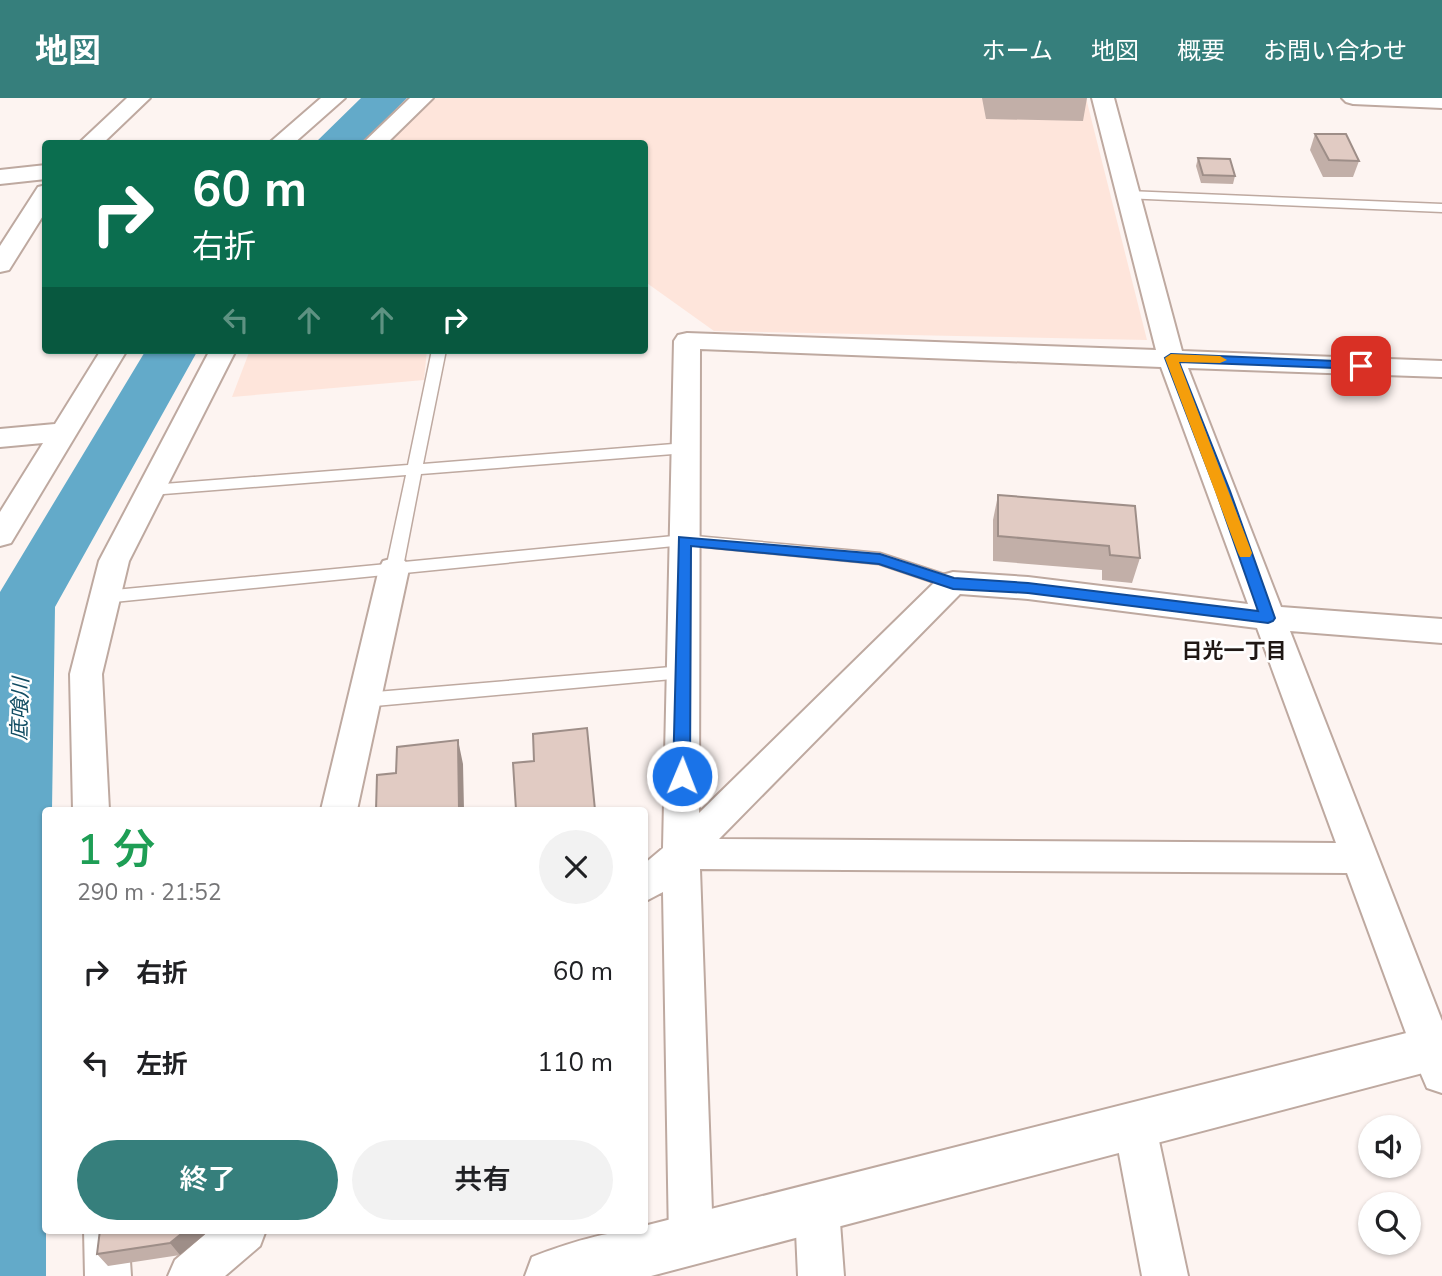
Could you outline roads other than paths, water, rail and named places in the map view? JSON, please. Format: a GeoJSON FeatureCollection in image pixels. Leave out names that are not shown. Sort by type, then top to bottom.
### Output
{"type":"FeatureCollection","features":[{"type":"Feature","properties":{"kind":"street"},"geometry":{"type":"LineString","coordinates":[[93,140],[139,98]]}},
{"type":"Feature","properties":{"kind":"street"},"geometry":{"type":"LineString","coordinates":[[284,140],[334,98],[331,98]]}},
{"type":"Feature","properties":{"kind":"street"},"geometry":{"type":"LineString","coordinates":[[377,140],[422,98]]}},
{"type":"Feature","properties":{"kind":"street"},"geometry":{"type":"LineString","coordinates":[[551,1276],[1135,1127],[1439,1056],[1360,858],[1171,358],[1103,98]]}},
{"type":"Feature","properties":{"kind":"street"},"geometry":{"type":"LineString","coordinates":[[1353,98],[1442,102]]}},
{"type":"Feature","properties":{"kind":"street"},"geometry":{"type":"LineString","coordinates":[[0,177],[42,172]]}},
{"type":"Feature","properties":{"kind":"street"},"geometry":{"type":"LineString","coordinates":[[0,265],[42,198]]}},
{"type":"Feature","properties":{"kind":"street"},"geometry":{"type":"LineString","coordinates":[[691,1240],[681,854],[687,341],[1442,369]]}},
{"type":"Feature","properties":{"kind":"street"},"geometry":{"type":"LineString","coordinates":[[0,536],[112,354]]}},
{"type":"Feature","properties":{"kind":"street"},"geometry":{"type":"LineString","coordinates":[[91,807],[86,674],[114,561],[221,354]]}},
{"type":"Feature","properties":{"kind":"street"},"geometry":{"type":"LineString","coordinates":[[0,438],[64,432]]}},
{"type":"Feature","properties":{"kind":"street"},"geometry":{"type":"LineString","coordinates":[[340,807],[394,569]]}},
{"type":"Feature","properties":{"kind":"street"},"geometry":{"type":"LineString","coordinates":[[648,883],[681,854],[953,583],[1028,588],[1268,618],[1442,631]]}},
{"type":"Feature","properties":{"kind":"street"},"geometry":{"type":"LineString","coordinates":[[681,854],[1360,858]]}},
{"type":"Feature","properties":{"kind":"street"},"geometry":{"type":"LineString","coordinates":[[1135,1127],[1165,1276]]}},
{"type":"Feature","properties":{"kind":"street"},"geometry":{"type":"LineString","coordinates":[[817,1209],[821,1276]]}},
{"type":"Feature","properties":{"kind":"street"},"geometry":{"type":"LineString","coordinates":[[106,1234],[108,1276]]}},
{"type":"Feature","properties":{"kind":"street"},"geometry":{"type":"LineString","coordinates":[[191,1276],[239,1234]]}},
{"type":"Feature","properties":{"kind":"lane"},"geometry":{"type":"LineString","coordinates":[[1128,195],[1442,208]]}},
{"type":"Feature","properties":{"kind":"lane"},"geometry":{"type":"LineString","coordinates":[[394,569],[438,354]]}},
{"type":"Feature","properties":{"kind":"lane"},"geometry":{"type":"LineString","coordinates":[[151,490],[685,448]]}},
{"type":"Feature","properties":{"kind":"lane"},"geometry":{"type":"LineString","coordinates":[[104,597],[684,540],[880,559],[953,583]]}},
{"type":"Feature","properties":{"kind":"lane"},"geometry":{"type":"LineString","coordinates":[[363,701],[683,671]]}},
{"type":"Feature","properties":{"kind":"waterway","name":"底喰川"},"geometry":{"type":"LineString","coordinates":[[340,140],[386,98]]}},
{"type":"Feature","properties":{"kind":"waterway","name":"底喰川"},"geometry":{"type":"LineString","coordinates":[[1,1276],[23,607],[170,354]]}},
{"type":"Feature","properties":{"kind":"district","name":"日光一丁目"},"geometry":{"type":"Point","coordinates":[1234,651]}}]}
